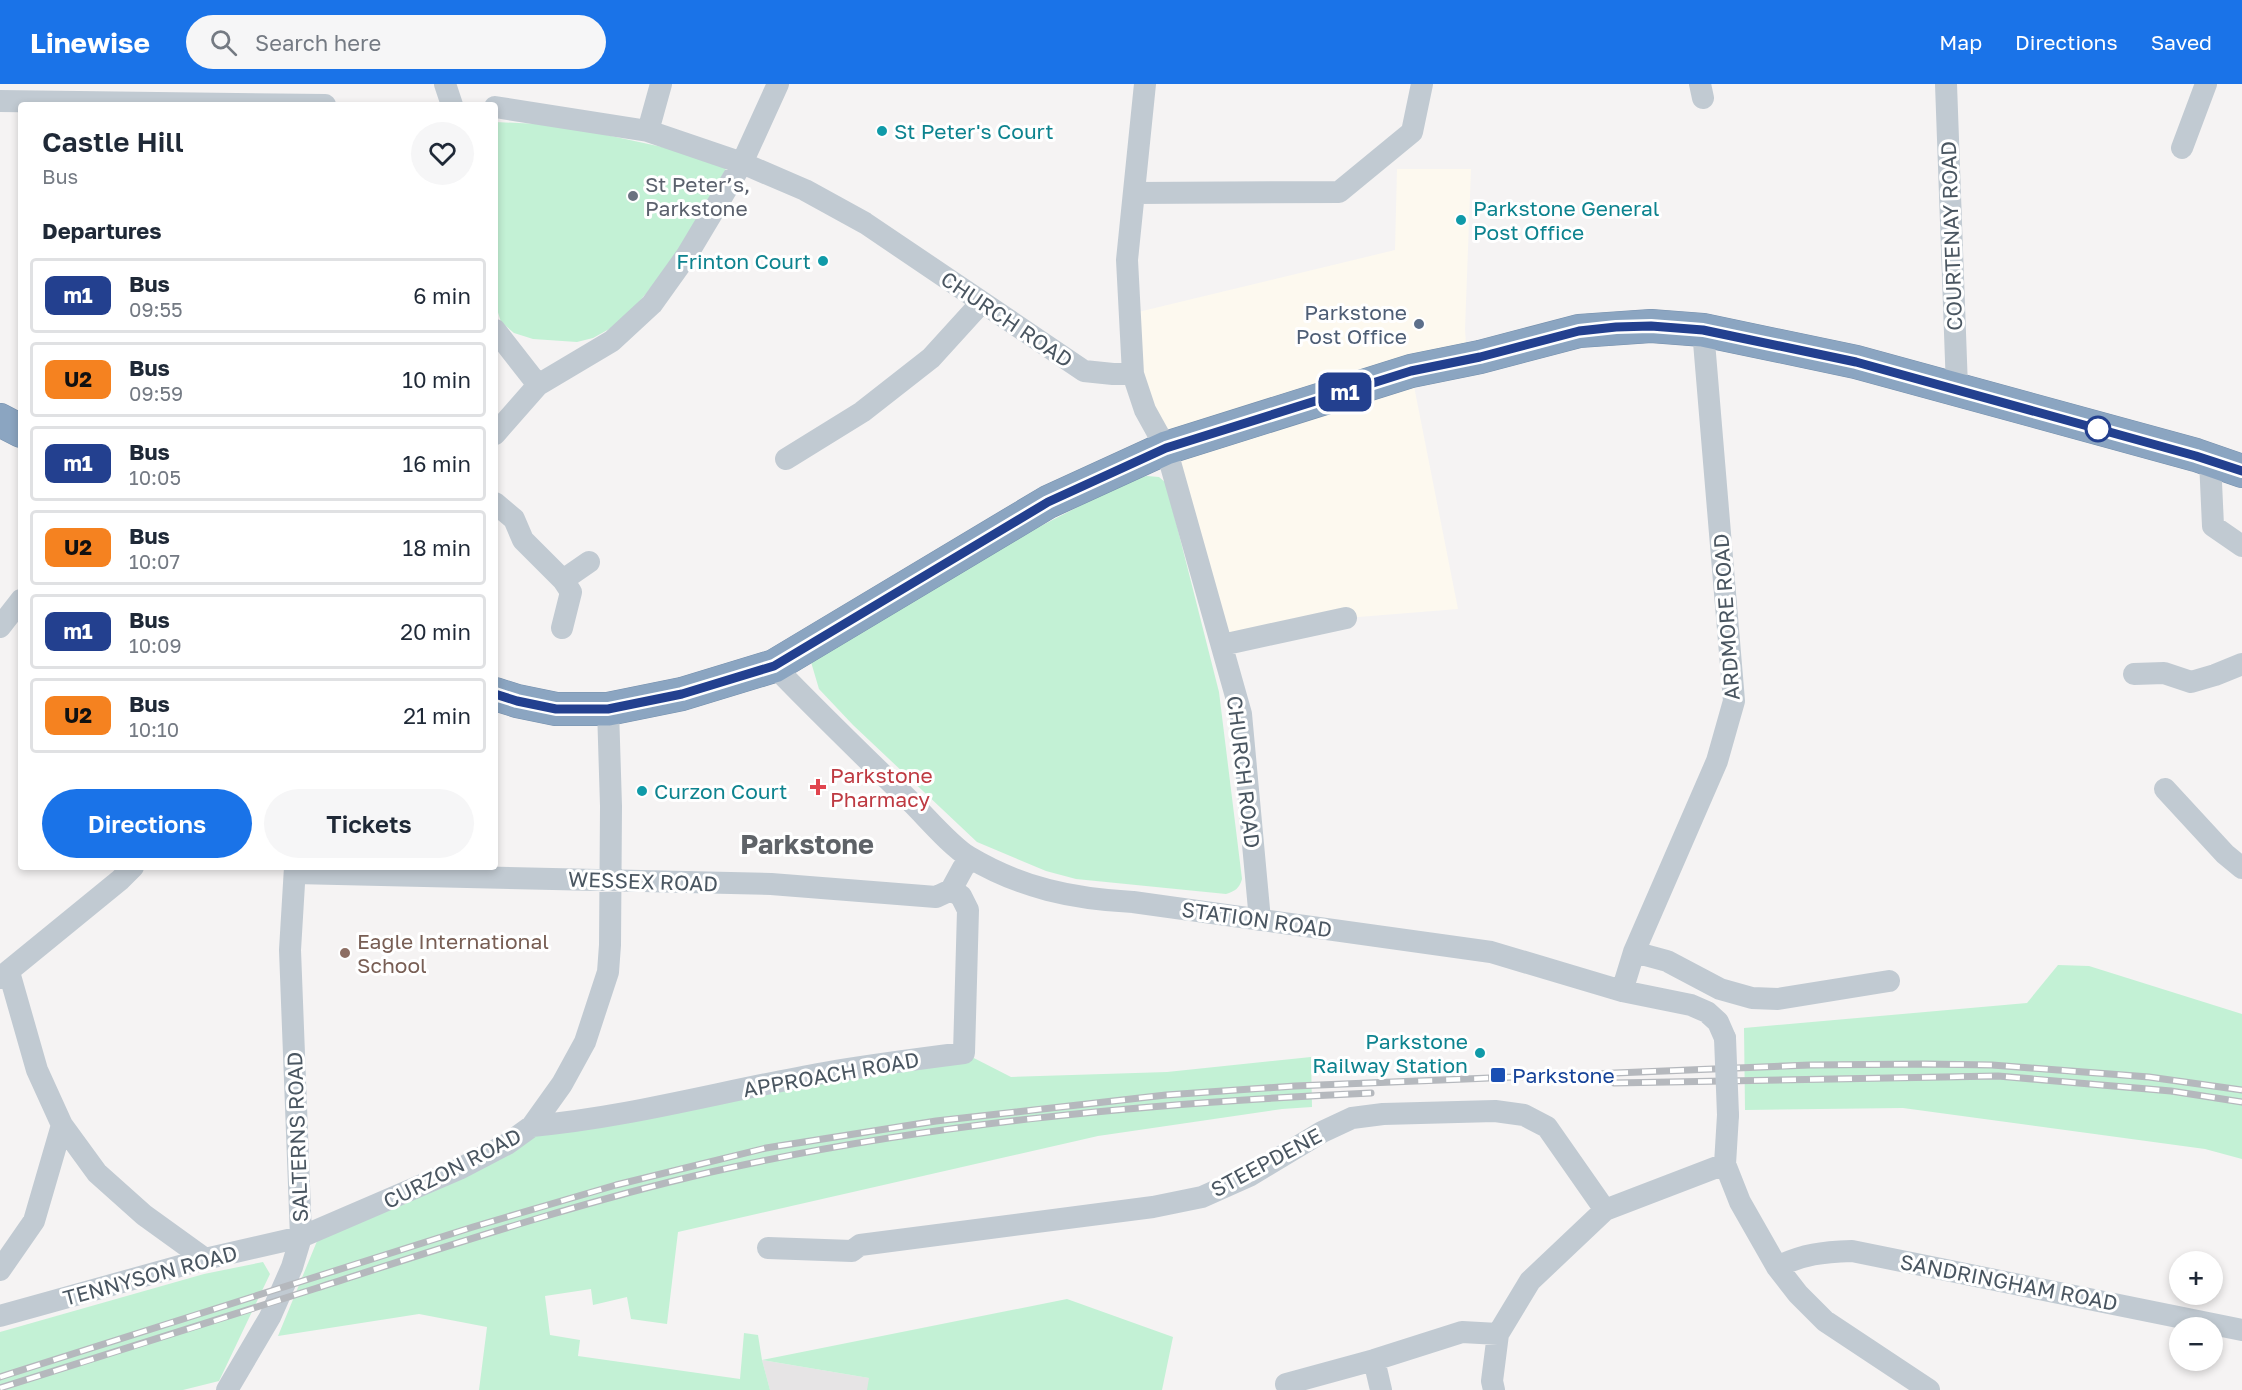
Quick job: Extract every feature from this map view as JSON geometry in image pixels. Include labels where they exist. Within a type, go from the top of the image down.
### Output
[{"type":"highway","points":[[498,695],[556,709],[608,709],[682,694],[774,666],[1048,502],[1166,448],[1411,371],[1480,357],[1579,331],[1651,326],[1703,330],[1856,362],[1957,388],[2242,471]]},
{"type":"highway","points":[[0,420],[18,429]]},
{"type":"street","points":[[445,84],[451,102]]},
{"type":"street","points":[[648,131],[661,84]]},
{"type":"street","points":[[498,431],[538,385],[612,340],[652,304],[687,255],[742,163],[778,84]]},
{"type":"street","points":[[1133,374],[1127,260],[1145,84]]},
{"type":"street","points":[[1134,193],[1339,192],[1412,132],[1422,84]]},
{"type":"street","name":"COURTENAY ROAD","points":[[1946,84],[1957,388]]},
{"type":"street","points":[[2182,148],[2206,84]]},
{"type":"street","points":[[0,101],[64,102]]},
{"type":"street","name":"CHURCH ROAD","points":[[498,108],[648,131],[742,163],[805,190],[865,224],[1084,371],[1133,374],[1145,411],[1166,448],[1241,714],[1260,920]]},
{"type":"street","points":[[786,459],[862,412],[931,357],[981,303]]},
{"type":"street","name":"ARDMORE ROAD","points":[[1622,991],[1634,951],[1717,761],[1734,701],[1703,330]]},
{"type":"street","points":[[498,334],[538,385]]},
{"type":"street","points":[[2210,460],[2213,526],[2242,546]]},
{"type":"street","points":[[498,506],[514,519],[523,540],[563,580],[571,592],[562,628]]},
{"type":"street","points":[[563,580],[589,562]]},
{"type":"street","points":[[0,627],[18,604]]},
{"type":"street","points":[[1222,645],[1346,618]]},
{"type":"street","points":[[2134,674],[2164,673],[2191,682],[2242,664]]},
{"type":"street","name":"STATION ROAD","points":[[774,666],[823,717],[971,858],[1023,883],[1058,894],[1133,902],[1491,952],[1622,991],[1691,1005],[1707,1012],[1718,1022],[1725,1038],[1728,1115],[1725,1164]]},
{"type":"street","name":"CURZON ROAD","points":[[301,1238],[459,1169],[507,1144],[532,1126],[562,1084],[585,1042],[608,972],[611,806],[608,709]]},
{"type":"street","points":[[2164,789],[2225,854],[2242,868]]},
{"type":"street","points":[[951,891],[971,858]]},
{"type":"street","points":[[130,870],[4,975],[37,1070],[62,1125],[97,1173],[144,1215],[205,1259]]},
{"type":"street","name":"WESSEX ROAD","points":[[295,870],[771,884],[936,897],[951,891]]},
{"type":"street","name":"SALTERNS ROAD","points":[[227,1390],[270,1317],[292,1267],[301,1238],[290,950],[295,870]]},
{"type":"street","name":"APPROACH ROAD","points":[[532,1126],[574,1123],[824,1073],[964,1053],[968,910],[961,896],[951,891]]},
{"type":"street","points":[[1634,951],[1667,961],[1720,989],[1752,998],[1778,999],[1889,981]]},
{"type":"street","name":"STEEPDENE","points":[[768,1248],[876,1250],[1153,1207],[1202,1197],[1249,1176],[1322,1132],[1352,1118],[1383,1114],[1495,1111],[1524,1115],[1547,1127],[1605,1210]]},
{"type":"street","points":[[0,1270],[34,1221],[62,1125]]},
{"type":"street","points":[[1494,1390],[1492,1381],[1498,1334],[1530,1281],[1605,1210],[1725,1164],[1740,1202],[1777,1267],[1798,1294],[1825,1322],[1929,1390]]},
{"type":"street","name":"TENNYSON ROAD","points":[[0,1316],[205,1259],[301,1238]]},
{"type":"street","name":"SANDRINGHAM ROAD","points":[[1777,1267],[1800,1256],[1852,1251],[2242,1330]]},
{"type":"street","points":[[1286,1384],[1374,1360],[1461,1332],[1498,1334]]},
{"type":"street","points":[[1374,1360],[1381,1390]]},
{"type":"shaded area","points":[[1397,169],[1471,169],[1465,329],[1467,360],[1411,371],[1458,609],[1346,618],[1222,645],[1145,410],[1130,314],[1395,250]]},
{"type":"shaded area","points":[[762,1360],[869,1378],[945,1390],[770,1390]]},
{"type":"green space","points":[[498,122],[560,125],[718,159],[727,167],[674,261],[632,310],[611,328],[593,338],[577,342],[533,339],[514,333],[501,322],[498,312]]},
{"type":"green space","points":[[1147,476],[1159,477],[1166,483],[1219,692],[1242,879],[1236,889],[1226,894],[1076,879],[1046,871],[977,842],[853,725],[819,689],[811,662],[1035,529],[1130,480]]},
{"type":"green space","points":[[2058,965],[2089,966],[2242,1014],[2242,1159],[2205,1149],[1903,1108],[1745,1110],[1744,1028],[2027,1003]]},
{"type":"green space","points":[[964,1053],[1011,1077],[1167,1072],[1311,1057],[1312,1107],[1282,1109],[1098,1136],[678,1232],[667,1324],[631,1319],[627,1297],[593,1305],[591,1289],[545,1296],[550,1335],[580,1340],[578,1356],[740,1379],[744,1333],[758,1335],[770,1390],[479,1390],[487,1327],[419,1314],[278,1336],[322,1229],[532,1126]]},
{"type":"green space","points":[[263,1262],[270,1274],[219,1381],[183,1390],[0,1390],[0,1332],[204,1274]]},
{"type":"green space","points":[[1067,1299],[1173,1337],[1162,1390],[867,1390],[869,1378],[762,1360]]},
{"type":"railway","points":[[0,1377],[473,1227],[616,1185],[766,1148],[936,1121],[1166,1095],[1295,1086],[1810,1065],[1992,1065],[2149,1077],[2242,1090]]},
{"type":"railway","points":[[1614,1083],[1998,1076],[2171,1091],[2242,1102]]},
{"type":"railway","points":[[0,1388],[513,1226],[611,1197],[711,1172],[874,1140],[1039,1118],[1122,1109],[1371,1093]]},
{"type":"bus line","name":"m1","points":[[498,695],[556,709],[608,709],[682,694],[774,666],[1048,502],[1166,448],[1411,371],[1480,357],[1579,331],[1651,326],[1703,330],[1856,362],[1957,388],[2242,471]]},
{"type":"place","name":"St Peter's Court","points":[[882,131]]},
{"type":"place","name":"St Peter’s, Parkstone","points":[[633,196]]},
{"type":"place","name":"Parkstone General Post Office","points":[[1461,220]]},
{"type":"place","name":"Frinton Court","points":[[823,261]]},
{"type":"place","name":"Parkstone Post Office","points":[[1419,324]]},
{"type":"place","name":"Parkstone Pharmacy","points":[[818,787]]},
{"type":"place","name":"Curzon Court","points":[[642,791]]},
{"type":"place","name":"Eagle International School","points":[[345,953]]},
{"type":"place","name":"Parkstone Railway Station","points":[[1480,1053]]},
{"type":"place","name":"Parkstone","points":[[1498,1075]]},
{"type":"district","name":"Parkstone","points":[[807,844]]}]
